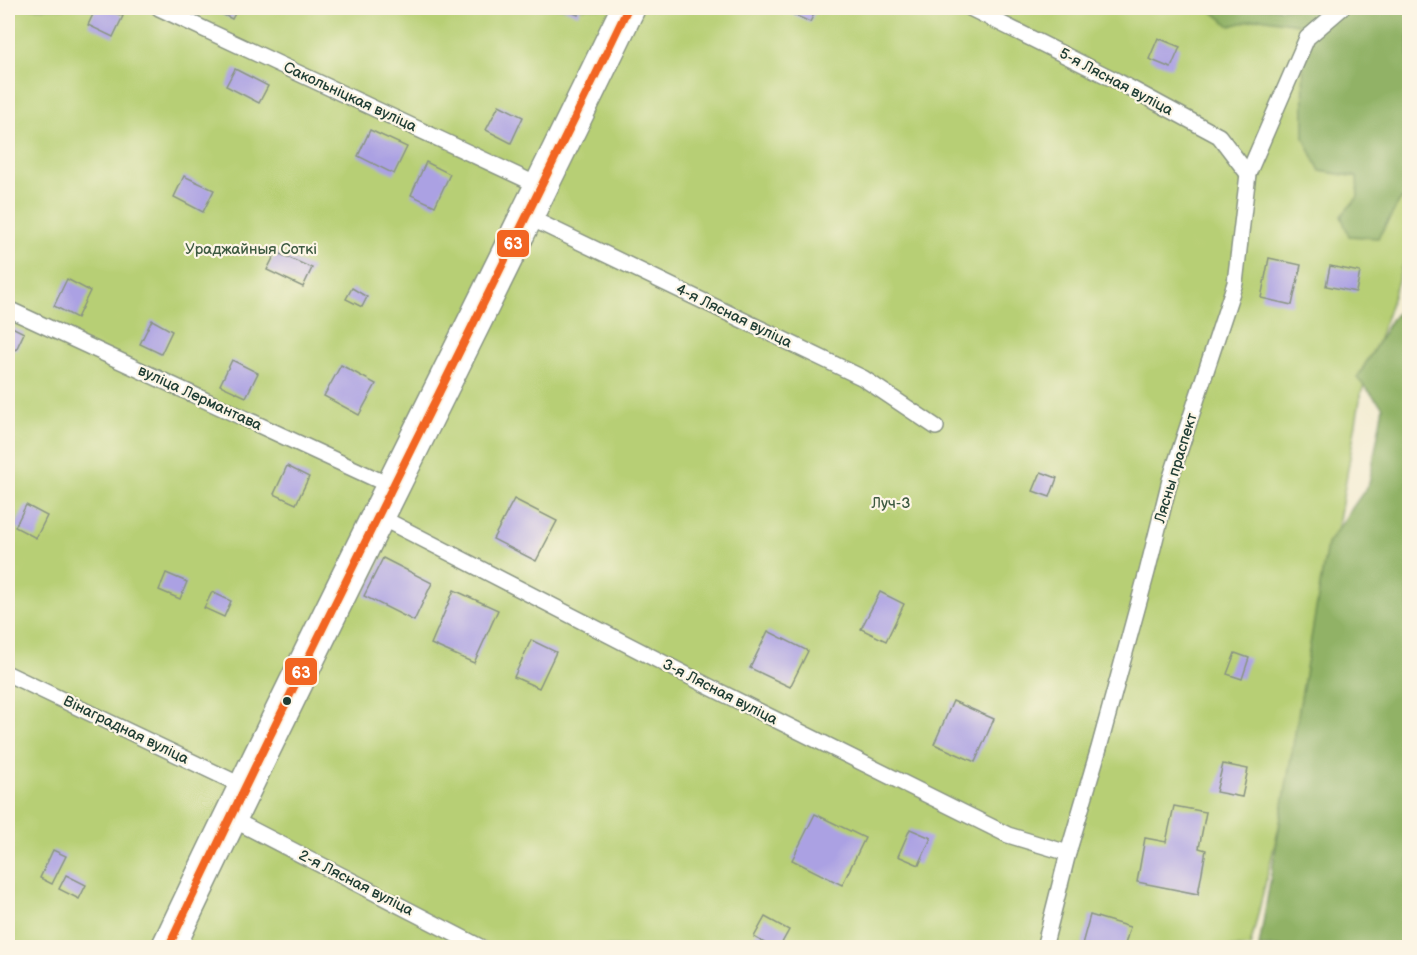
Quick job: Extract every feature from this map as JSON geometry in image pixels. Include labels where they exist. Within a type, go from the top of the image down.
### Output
[{"type":"street","points":[[168,948],[244,787],[542,187],[628,8]]},
{"type":"lane","name":"Сакольніцкая вуліца","points":[[159,8],[542,187]]},
{"type":"lane","name":"5-я Лясная вуліца","points":[[970,8],[1117,81],[1219,136],[1248,174]]},
{"type":"lane","name":"Лясны праспект","points":[[1044,948],[1170,480],[1235,283],[1248,174],[1308,38],[1342,8]]},
{"type":"lane","name":"4-я Лясная вуліца","points":[[526,216],[863,378],[936,427]]},
{"type":"lane","name":"вуліца Лермантава","points":[[8,309],[393,487]]},
{"type":"lane","name":"3-я Лясная вуліца","points":[[378,516],[712,688],[1008,835],[1068,853]]},
{"type":"lane","name":"Вінаградная вуліца","points":[[8,674],[244,787]]},
{"type":"lane","name":"2-я Лясная вуліца","points":[[230,818],[482,948]]},
{"type":"green space","name":"Луч-3","points":[[8,8],[1409,8],[1409,247],[1361,394],[1302,732],[1250,947],[8,947]]},
{"type":"green space","points":[[1208,8],[1409,8],[1409,201],[1401,199],[1378,238],[1349,236],[1341,216],[1358,197],[1357,177],[1320,171],[1304,138],[1303,25],[1260,18],[1230,26]]},
{"type":"green space","points":[[1409,299],[1409,947],[1259,947],[1327,544],[1369,484],[1383,407],[1357,378],[1391,320]]},
{"type":"building","points":[[96,8],[106,8],[123,16],[113,37],[88,25]]},
{"type":"building","points":[[209,8],[238,8],[232,19]]},
{"type":"building","points":[[562,8],[581,8],[578,15]]},
{"type":"building","points":[[779,8],[817,8],[810,22]]},
{"type":"building","points":[[1158,38],[1180,47],[1171,68],[1149,59]]},
{"type":"building","points":[[235,69],[268,86],[259,103],[226,86]]},
{"type":"building","points":[[499,105],[523,117],[511,143],[486,130]]},
{"type":"building","points":[[370,130],[407,147],[394,174],[358,156]]},
{"type":"building","points":[[426,162],[450,174],[435,206],[411,195]]},
{"type":"building","points":[[184,176],[214,190],[203,212],[174,197]]},
{"type":"building","points":[[276,252],[312,268],[303,287],[267,270]]},
{"type":"building","points":[[1269,258],[1301,265],[1292,305],[1261,298]]},
{"type":"building","points":[[1330,266],[1360,272],[1356,292],[1326,286]]},
{"type":"building","points":[[67,279],[90,291],[77,318],[54,306]]},
{"type":"building","points":[[352,288],[367,297],[362,307],[346,299]]},
{"type":"building","points":[[152,320],[172,331],[161,354],[140,344]]},
{"type":"building","points":[[8,325],[24,333],[16,350],[8,345]]},
{"type":"building","points":[[232,360],[258,373],[246,397],[220,385]]},
{"type":"building","points":[[341,365],[376,384],[359,415],[324,396]]},
{"type":"building","points":[[287,466],[309,477],[296,504],[274,494]]},
{"type":"building","points":[[1041,472],[1057,478],[1050,497],[1033,491]]},
{"type":"building","points":[[514,499],[557,521],[536,561],[493,539]]},
{"type":"building","points":[[26,505],[47,516],[36,538],[15,527]]},
{"type":"building","points":[[383,558],[432,583],[414,621],[364,596]]},
{"type":"building","points":[[166,573],[187,582],[180,599],[159,590]]},
{"type":"building","points":[[454,590],[498,610],[474,663],[431,644]]},
{"type":"building","points":[[212,592],[231,601],[224,617],[204,608]]},
{"type":"building","points":[[880,592],[904,604],[886,641],[861,629]]},
{"type":"building","points":[[768,631],[808,651],[790,687],[750,668]]},
{"type":"building","points":[[531,640],[556,652],[539,688],[514,677]]},
{"type":"building","points":[[1235,653],[1249,658],[1242,679],[1227,674]]},
{"type":"building","points":[[953,701],[994,719],[975,762],[934,744]]},
{"type":"building","points":[[1223,764],[1248,769],[1242,797],[1216,792]]},
{"type":"building","points":[[1174,806],[1206,812],[1199,848],[1206,850],[1198,894],[1137,882],[1145,838],[1166,842]]},
{"type":"building","points":[[815,814],[865,838],[842,885],[792,860]]},
{"type":"building","points":[[910,829],[931,838],[919,865],[898,856]]},
{"type":"building","points":[[53,850],[66,856],[52,884],[40,878]]},
{"type":"building","points":[[66,875],[86,885],[79,899],[59,889]]},
{"type":"building","points":[[1090,915],[1130,927],[1124,948],[1081,948]]},
{"type":"building","points":[[765,917],[789,930],[779,948],[773,948],[754,937]]},
{"type":"transit line","name":"63","points":[[168,948],[628,8]]},
{"type":"park label","name":"Ураджайныя Соткі","points":[[251,249]]}]
